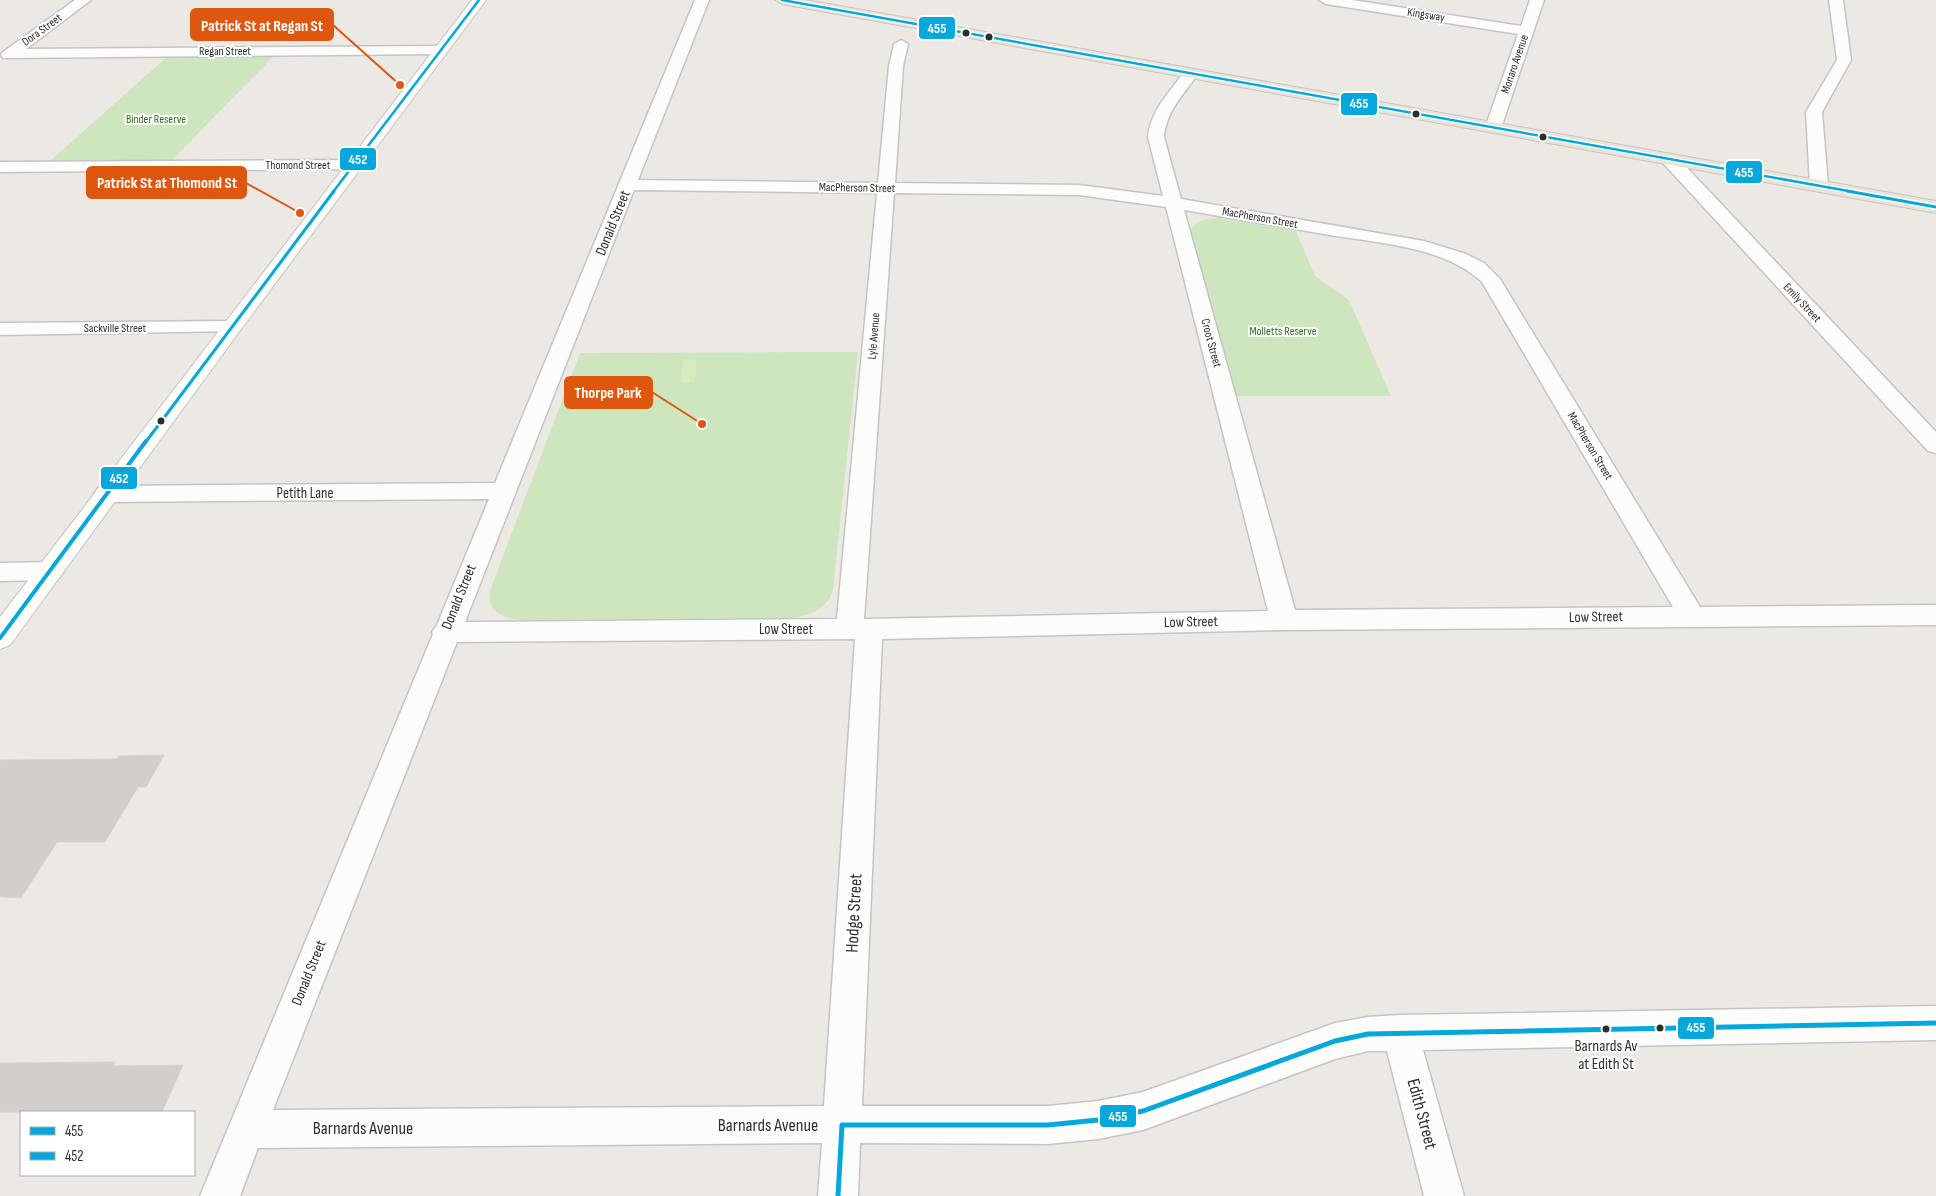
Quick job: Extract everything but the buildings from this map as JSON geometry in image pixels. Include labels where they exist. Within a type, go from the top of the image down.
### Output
[{"type":"main road","points":[[782,0],[1189,75],[1936,207]]},
{"type":"street","name":"Dora Street","points":[[6,57],[84,0]]},
{"type":"street","points":[[0,638],[231,327],[479,0]]},
{"type":"street","name":"Donald Street","points":[[220,1196],[445,632],[629,185],[702,0]]},
{"type":"street","name":"Kingsway","points":[[1326,0],[1526,31]]},
{"type":"street","name":"Monaro Avenue","points":[[1493,128],[1537,0]]},
{"type":"street","points":[[1819,186],[1814,112],[1844,60],[1836,0]]},
{"type":"street","name":"Lyle Avenue","points":[[860,629],[886,188],[896,66],[901,44]]},
{"type":"street","name":"Regan Street","points":[[6,57],[440,50]]},
{"type":"street","name":"Croot Street","points":[[1189,75],[1160,113],[1156,125],[1156,137],[1284,620]]},
{"type":"street","name":"Emily Street","points":[[1670,160],[1936,446]]},
{"type":"street","name":"Thomond Street","points":[[0,167],[355,165]]},
{"type":"street","name":"MacPherson Street","points":[[629,185],[1079,190],[1174,203],[1440,250],[1477,267],[1490,279],[1692,616]]},
{"type":"street","name":"Sackville Street","points":[[0,328],[231,327]]},
{"type":"street","name":"Petith Lane","points":[[106,494],[503,491]]},
{"type":"street","points":[[0,572],[50,571]]},
{"type":"street","name":"Low Street","points":[[445,632],[860,629],[1284,620],[1936,615]]},
{"type":"street","name":"Hodge Street","points":[[838,1196],[860,629]]},
{"type":"street","name":"Barnards Avenue","points":[[246,1129],[842,1124],[1048,1125],[1098,1120],[1143,1111],[1335,1041],[1368,1034],[1935,1024]]},
{"type":"street","name":"Edith Street","points":[[1400,1032],[1444,1196]]},
{"type":"green space","name":"Binder Reserve","points":[[275,55],[172,160],[50,161],[168,56]]},
{"type":"green space","name":"Molletts Reserve","points":[[1219,218],[1296,231],[1315,276],[1349,300],[1391,396],[1234,396],[1190,233],[1197,223]]},
{"type":"green space","points":[[858,352],[833,590],[822,607],[810,613],[791,618],[520,620],[496,612],[490,602],[491,588],[580,353]]},
{"type":"green space","points":[[698,359],[694,382],[680,382],[684,360]]},
{"type":"transit line","name":"452","points":[[0,638],[231,327],[479,0]]},
{"type":"transit line","name":"455","points":[[782,0],[1936,207]]},
{"type":"transit line","name":"455","points":[[842,1125],[1048,1125],[1098,1120],[1143,1111],[1335,1041],[1368,1034],[1936,1023]]},
{"type":"transit line","name":"455","points":[[838,1196],[842,1125]]},
{"type":"place","name":"Patrick St at Regan St","points":[[400,85]]},
{"type":"place","name":"Patrick St at Thomond St","points":[[300,213]]},
{"type":"place","name":"Thorpe Park","points":[[702,424]]},
{"type":"place","name":"Barnards Av at Edith St","points":[[1606,1029]]}]
